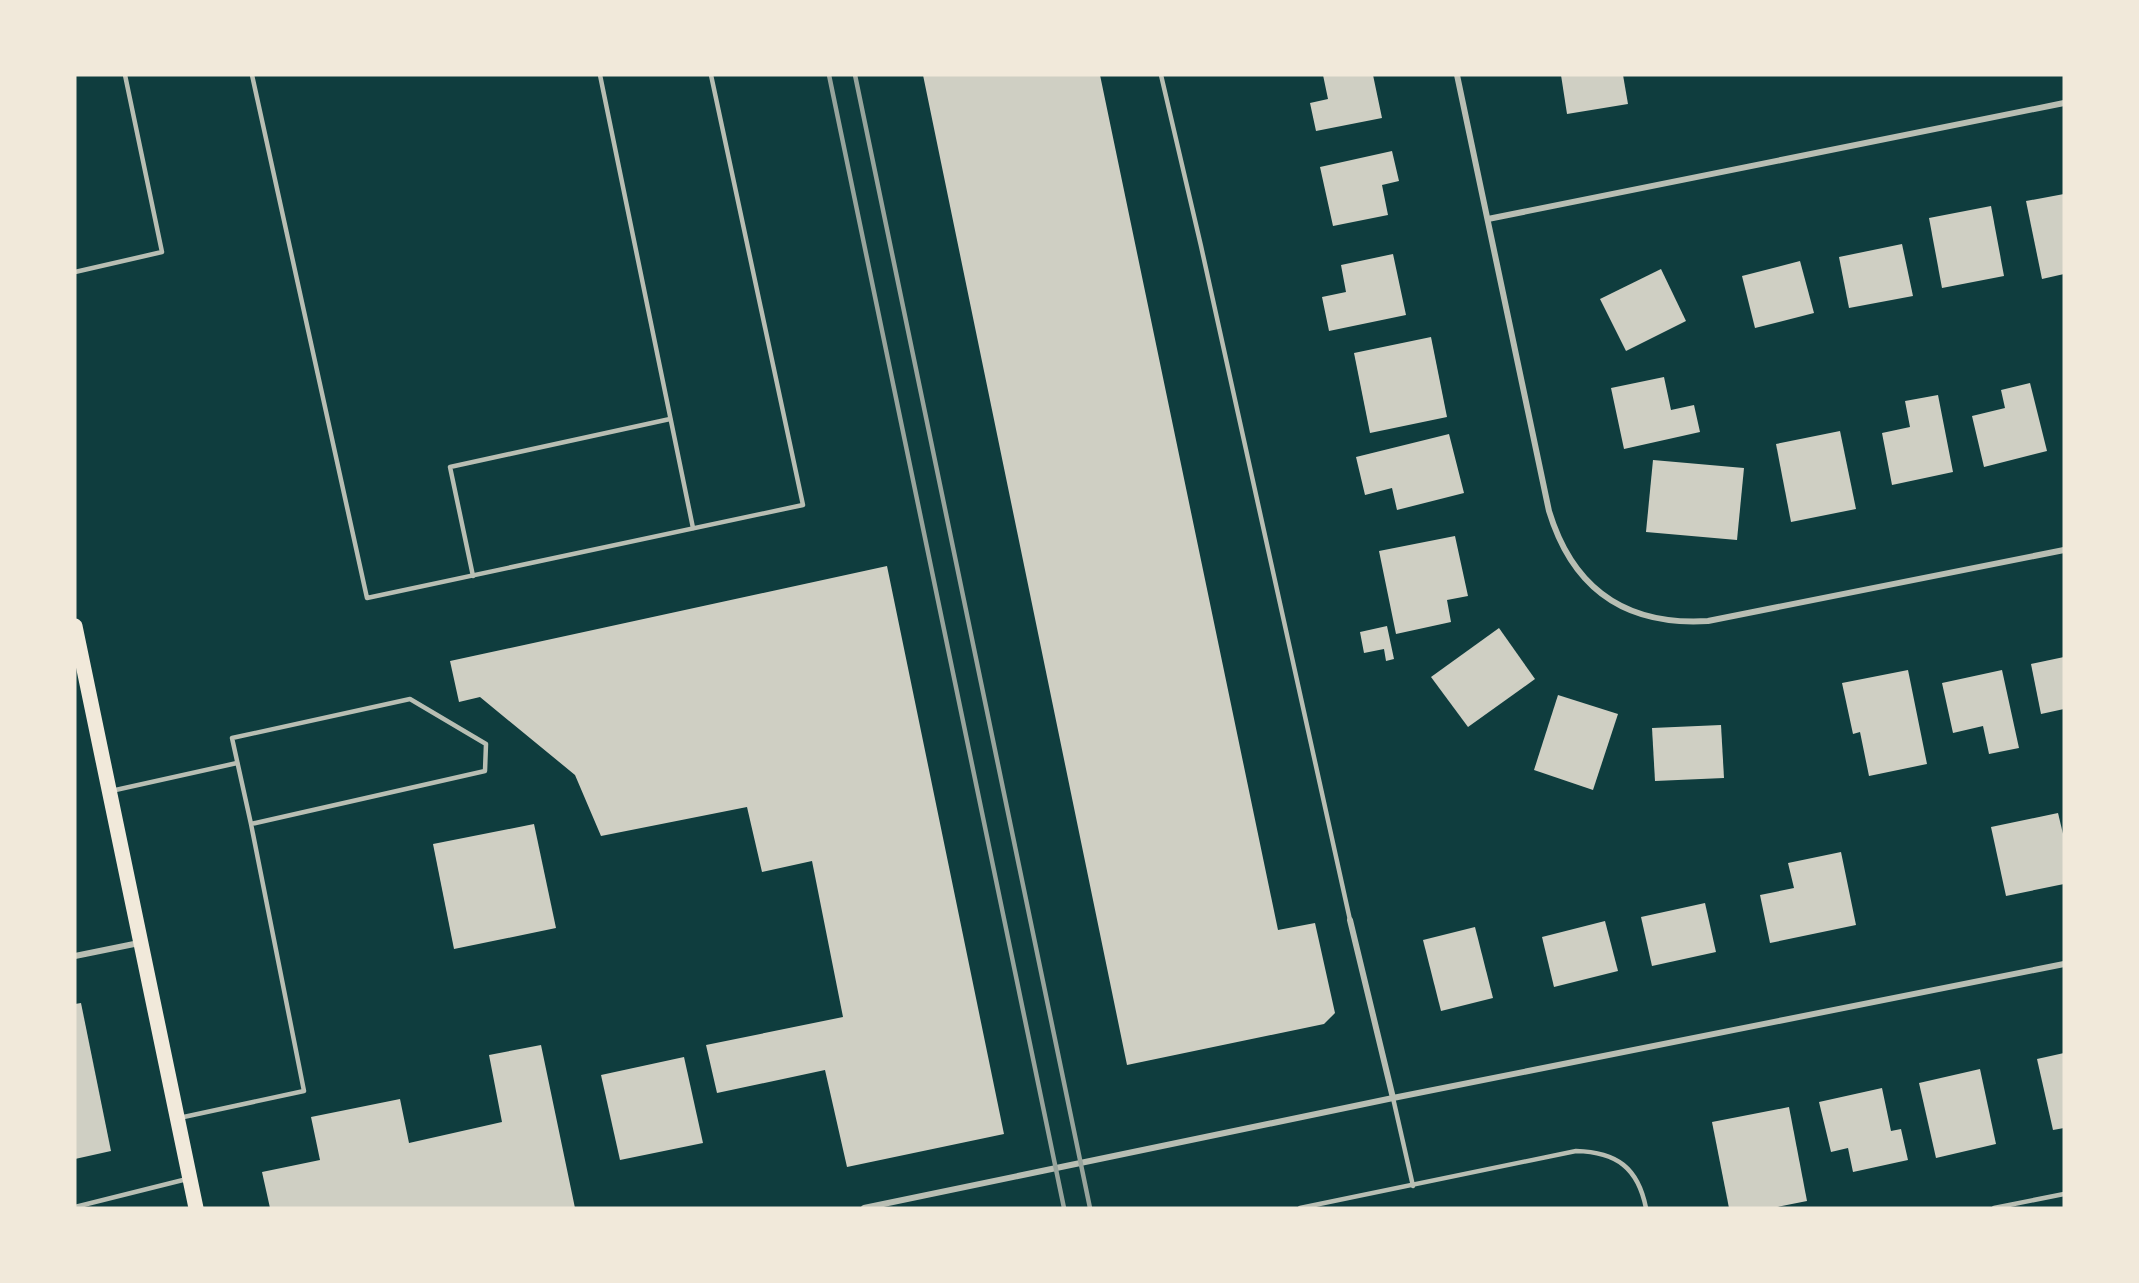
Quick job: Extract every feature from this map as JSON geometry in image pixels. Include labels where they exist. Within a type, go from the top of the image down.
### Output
[{"type":"main road","points":[[75,626],[196,1208]]},
{"type":"street","points":[[1457,75],[1557,536],[1570,560],[1581,574],[1607,597],[1630,610],[1655,619],[1682,622],[1708,621],[2064,550]]},
{"type":"street","points":[[1488,219],[2064,103]]},
{"type":"street","points":[[1350,920],[1393,1098]]},
{"type":"street","points":[[75,956],[141,942]]},
{"type":"street","points":[[864,1208],[1393,1098],[2064,964]]},
{"type":"lane","points":[[75,272],[162,252],[125,75]]},
{"type":"lane","points":[[252,75],[367,598],[803,505],[711,75]]},
{"type":"lane","points":[[600,75],[693,528]]},
{"type":"lane","points":[[1161,75],[1350,920]]},
{"type":"lane","points":[[473,576],[450,467],[670,419]]},
{"type":"lane","points":[[177,1118],[304,1091],[232,738],[410,699],[486,744],[485,771],[251,824]]},
{"type":"lane","points":[[110,792],[237,764]]},
{"type":"lane","points":[[1393,1098],[1413,1186]]},
{"type":"lane","points":[[1300,1208],[1576,1151],[1597,1152],[1616,1159],[1632,1172],[1643,1190],[1646,1208]]},
{"type":"lane","points":[[75,1207],[189,1178]]},
{"type":"lane","points":[[1994,1208],[2064,1194]]},
{"type":"building","points":[[923,75],[1100,75],[1278,930],[1315,923],[1335,1013],[1324,1024],[1127,1065]]},
{"type":"building","points":[[1323,75],[1373,75],[1382,118],[1316,131],[1310,103],[1328,99]]},
{"type":"building","points":[[1561,75],[1623,75],[1628,104],[1567,114]]},
{"type":"building","points":[[1392,151],[1399,181],[1382,185],[1388,215],[1333,226],[1320,167]]},
{"type":"building","points":[[2064,194],[2064,274],[2042,279],[2026,201]]},
{"type":"building","points":[[1991,206],[2004,276],[1942,288],[1929,218]]},
{"type":"building","points":[[1902,244],[1913,296],[1849,308],[1839,257]]},
{"type":"building","points":[[1393,254],[1406,315],[1329,331],[1322,297],[1346,292],[1341,265]]},
{"type":"building","points":[[1800,261],[1814,313],[1755,328],[1742,276]]},
{"type":"building","points":[[1661,269],[1686,321],[1626,351],[1600,299]]},
{"type":"building","points":[[1431,337],[1447,417],[1370,433],[1354,353]]},
{"type":"building","points":[[1664,377],[1671,410],[1694,405],[1700,432],[1624,449],[1611,388]]},
{"type":"building","points":[[2030,383],[2047,451],[1984,467],[1972,416],[2005,408],[2001,390]]},
{"type":"building","points":[[1938,395],[1953,472],[1892,485],[1882,433],[1910,427],[1905,401]]},
{"type":"building","points":[[1840,431],[1856,509],[1791,522],[1776,444]]},
{"type":"building","points":[[1449,434],[1464,493],[1397,510],[1392,488],[1365,495],[1356,457]]},
{"type":"building","points":[[1653,460],[1744,468],[1737,540],[1646,532]]},
{"type":"building","points":[[1455,536],[1468,596],[1447,600],[1451,622],[1396,634],[1379,551]]},
{"type":"building","points":[[887,566],[1004,1134],[847,1167],[825,1070],[717,1093],[706,1045],[843,1017],[812,861],[762,872],[747,807],[601,836],[575,775],[480,697],[459,702],[450,661]]},
{"type":"building","points":[[1387,626],[1394,659],[1386,661],[1384,649],[1364,653],[1360,632]]},
{"type":"building","points":[[1499,628],[1535,679],[1468,727],[1431,677]]},
{"type":"building","points":[[2064,657],[2064,709],[2041,714],[2031,664]]},
{"type":"building","points":[[1908,670],[1927,764],[1869,776],[1860,732],[1853,734],[1842,683]]},
{"type":"building","points":[[2002,670],[2019,748],[1989,754],[1983,726],[1953,733],[1942,683]]},
{"type":"building","points":[[1558,695],[1618,714],[1593,790],[1534,770]]},
{"type":"building","points":[[1721,725],[1724,778],[1655,781],[1652,728]]},
{"type":"building","points":[[2058,813],[2064,838],[2064,884],[2006,896],[1991,827]]},
{"type":"building","points":[[534,824],[556,928],[454,949],[433,844]]},
{"type":"building","points":[[1841,852],[1856,925],[1770,943],[1760,895],[1794,888],[1788,863]]},
{"type":"building","points":[[1705,903],[1716,952],[1652,966],[1641,917]]},
{"type":"building","points":[[1605,921],[1618,971],[1554,987],[1542,937]]},
{"type":"building","points":[[1475,927],[1493,998],[1441,1011],[1423,940]]},
{"type":"building","points":[[81,1003],[111,1151],[75,1159],[75,1004]]},
{"type":"building","points":[[541,1045],[575,1208],[270,1208],[262,1172],[320,1160],[311,1117],[400,1099],[409,1143],[502,1122],[489,1055]]},
{"type":"building","points":[[2064,1053],[2064,1128],[2053,1130],[2037,1059]]},
{"type":"building","points":[[684,1057],[703,1143],[620,1160],[601,1075]]},
{"type":"building","points":[[1980,1069],[1996,1144],[1936,1158],[1919,1083]]},
{"type":"building","points":[[1882,1088],[1891,1131],[1901,1129],[1908,1160],[1853,1172],[1848,1148],[1831,1152],[1819,1102]]},
{"type":"building","points":[[1789,1107],[1807,1201],[1772,1208],[1729,1208],[1712,1122]]},
{"type":"railway","points":[[829,75],[1064,1208]]},
{"type":"railway","points":[[855,75],[1090,1208]]}]
